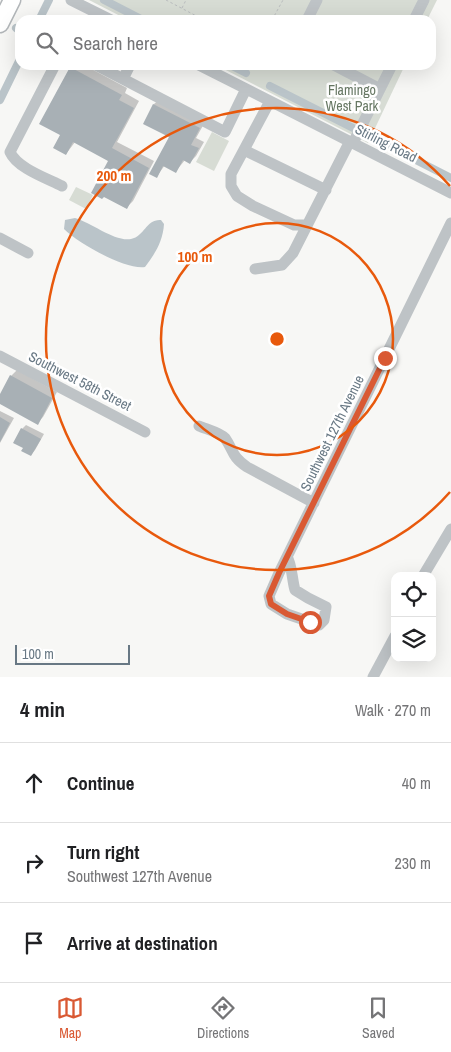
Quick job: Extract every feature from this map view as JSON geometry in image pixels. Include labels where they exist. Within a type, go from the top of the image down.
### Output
[{"type":"highway","points":[[0,24],[12,0]]},
{"type":"street","points":[[310,15],[317,0]]},
{"type":"street","points":[[416,15],[424,0]]},
{"type":"street","points":[[75,1],[102,15]]},
{"type":"street","points":[[52,70],[10,152],[19,164],[62,186]]},
{"type":"street","points":[[106,70],[225,132],[246,89]]},
{"type":"street","points":[[123,79],[128,70]]},
{"type":"street","name":"Stirling Road","points":[[209,70],[451,193]]},
{"type":"street","points":[[344,70],[380,89]]},
{"type":"street","points":[[255,269],[282,265],[293,252],[390,70]]},
{"type":"street","points":[[270,101],[231,174],[231,186],[237,196],[253,206],[294,224],[307,225]]},
{"type":"street","points":[[244,150],[326,190]]},
{"type":"street","name":"Southwest 127th Avenue","points":[[287,557],[291,563],[290,572],[295,590],[326,606],[324,620],[319,625],[287,614],[271,604],[269,596],[279,573],[451,224]]},
{"type":"street","points":[[0,238],[28,253]]},
{"type":"street","name":"Southwest 58th Street","points":[[0,356],[145,432]]},
{"type":"street","points":[[199,426],[220,434],[225,438],[237,460],[247,467],[314,503]]},
{"type":"street","points":[[425,572],[451,529]]},
{"type":"street","points":[[373,677],[391,643]]},
{"type":"path","points":[[166,0],[195,15]]},
{"type":"path","points":[[182,8],[186,0]]},
{"type":"path","points":[[275,15],[283,0]]},
{"type":"green space","points":[[89,0],[437,0],[430,15],[118,15]]},
{"type":"green space","name":"Flamingo West Park","points":[[226,70],[403,70],[368,143]]},
{"type":"green space","points":[[212,132],[229,141],[214,171],[196,162]]},
{"type":"green space","points":[[76,187],[93,195],[86,209],[69,200]]},
{"type":"shaded area","points":[[75,218],[118,238],[125,239],[136,237],[156,220],[161,220],[164,224],[160,242],[152,257],[145,267],[136,267],[114,260],[71,235],[64,229],[65,220]]},
{"type":"building","points":[[68,70],[76,70],[122,95],[119,100],[134,108],[112,148],[149,168],[127,209],[104,197],[102,199],[91,193],[108,161],[73,142],[66,155],[53,148],[60,135],[39,124]]},
{"type":"building","points":[[153,104],[200,128],[191,145],[199,148],[190,164],[183,160],[176,173],[163,166],[157,178],[149,174],[169,137],[143,124]]},
{"type":"building","points":[[10,375],[52,398],[38,425],[0,404],[0,394]]},
{"type":"building","points":[[0,417],[10,423],[0,442]]},
{"type":"building","points":[[21,428],[41,439],[31,456],[21,451],[23,448],[13,443]]},
{"type":"waterway","points":[[42,15],[49,0]]},
{"type":"waterway","points":[[104,0],[133,15]]},
{"type":"waterway","points":[[0,100],[15,69]]},
{"type":"waterway","points":[[240,70],[246,73]]},
{"type":"waterway","points":[[270,86],[353,128]]},
{"type":"waterway","points":[[365,134],[451,178]]},
{"type":"route","points":[[310,622],[287,614],[271,604],[269,596],[385,358]]}]
